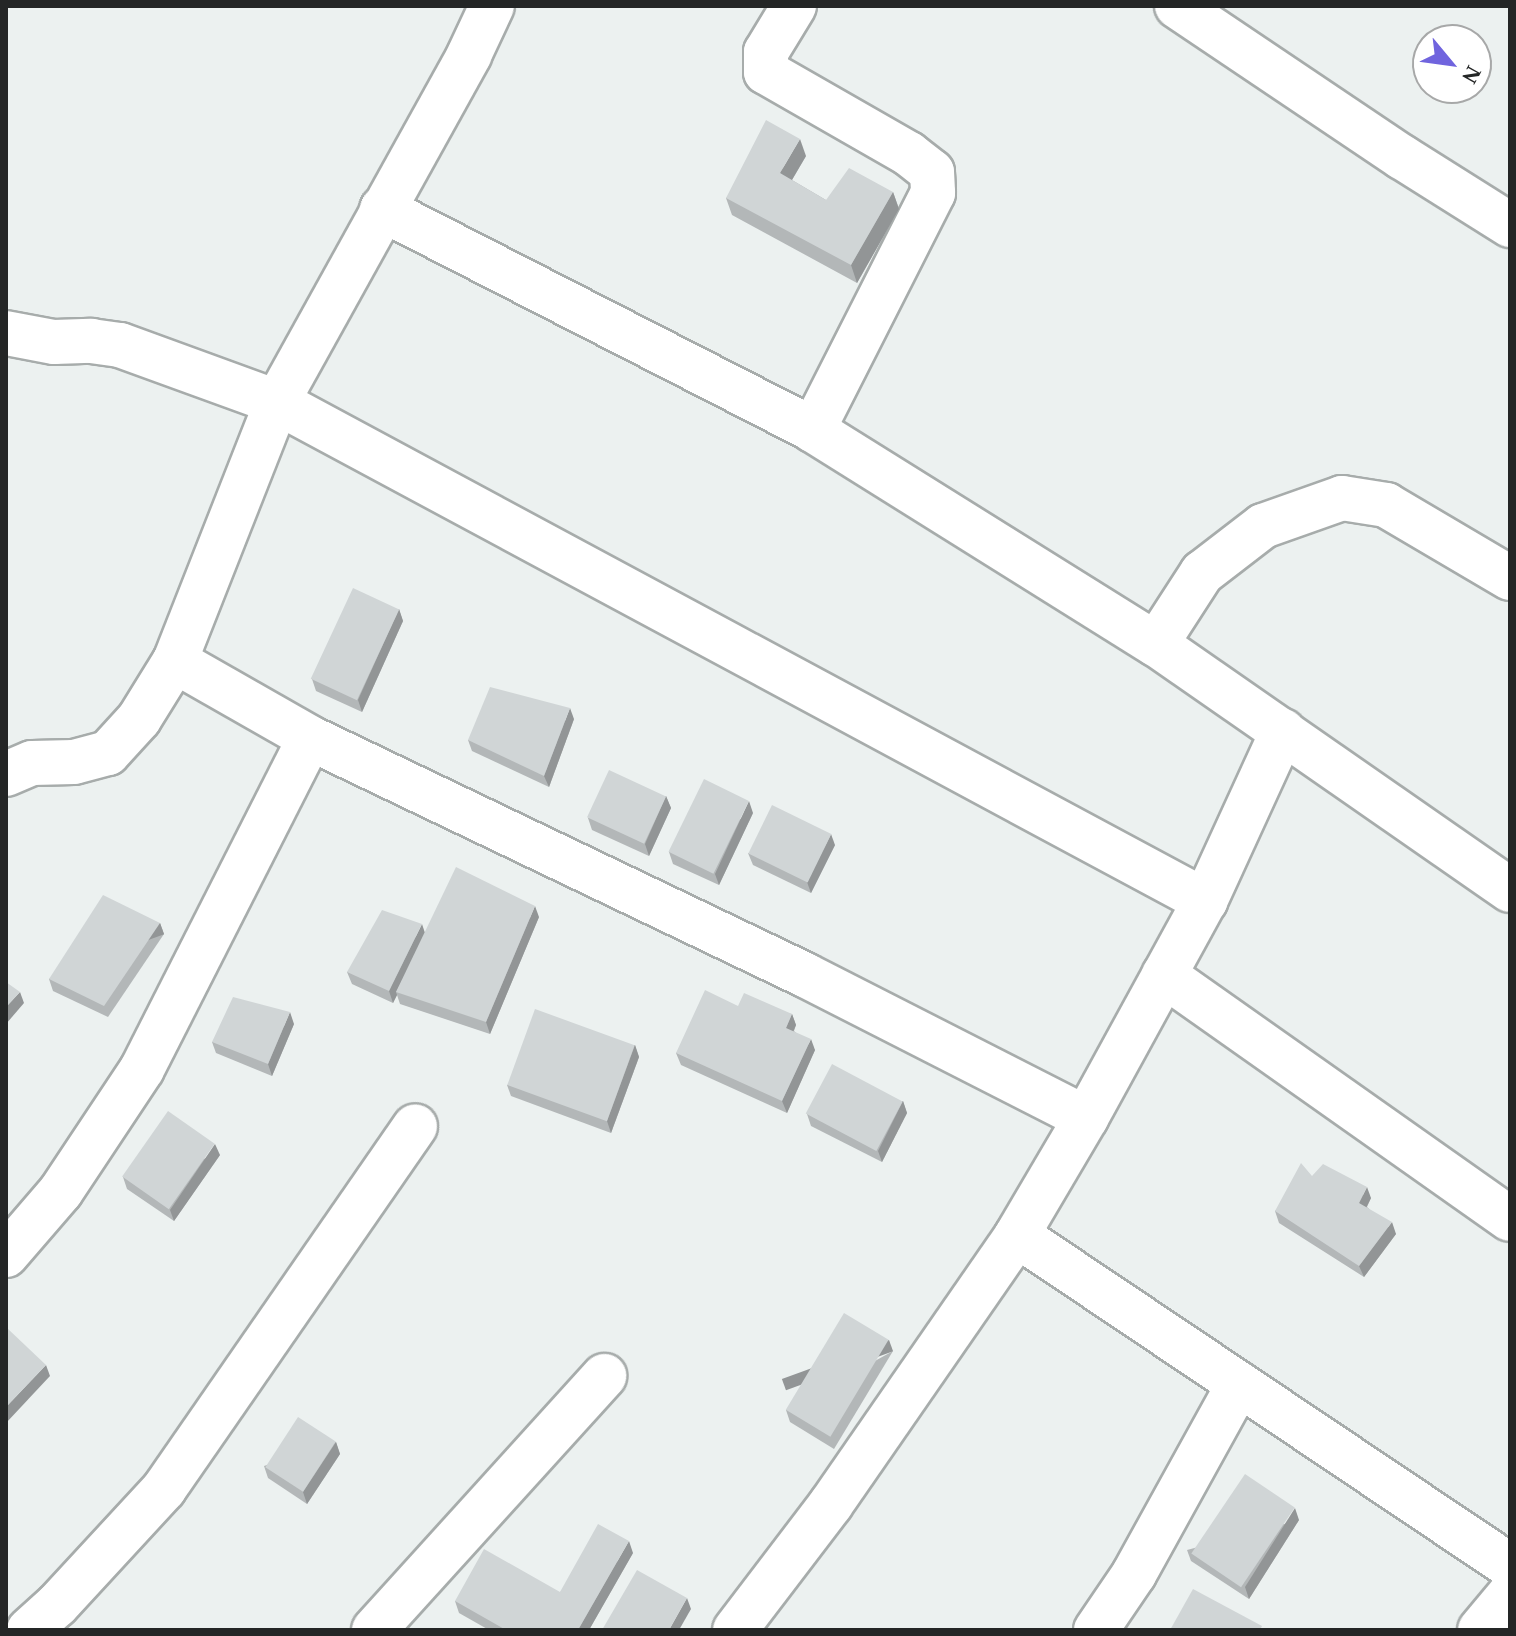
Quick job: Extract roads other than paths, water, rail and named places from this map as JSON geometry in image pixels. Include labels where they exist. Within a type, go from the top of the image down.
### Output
[{"type":"street","points":[[6,774],[32,763],[74,762],[108,753],[139,719],[175,661],[277,402],[469,55],[492,6]]},
{"type":"street","points":[[794,6],[766,52],[766,72],[909,154],[932,172],[933,183],[933,193],[813,430]]},
{"type":"street","points":[[1177,6],[1402,157],[1510,225]]},
{"type":"street","points":[[382,209],[813,430],[1156,644],[1510,890]]},
{"type":"street","points":[[6,333],[54,342],[91,341],[120,345],[277,402],[1205,901]]},
{"type":"street","points":[[1156,644],[1202,573],[1263,526],[1342,498],[1386,505],[1510,578]]},
{"type":"street","points":[[175,661],[310,738],[805,975],[1086,1118]]},
{"type":"street","points":[[735,1630],[831,1504],[1017,1235],[1086,1118],[1205,901],[1283,731]]},
{"type":"street","points":[[6,1255],[61,1191],[142,1069],[310,738]]},
{"type":"street","points":[[1164,975],[1510,1219]]},
{"type":"street","points":[[29,1630],[57,1605],[164,1489],[415,1127]]},
{"type":"street","points":[[1017,1235],[1510,1566]]},
{"type":"street","points":[[374,1630],[604,1376]]},
{"type":"street","points":[[1096,1630],[1134,1574],[1239,1384]]},
{"type":"street","points":[[1480,1630],[1510,1594]]}]
